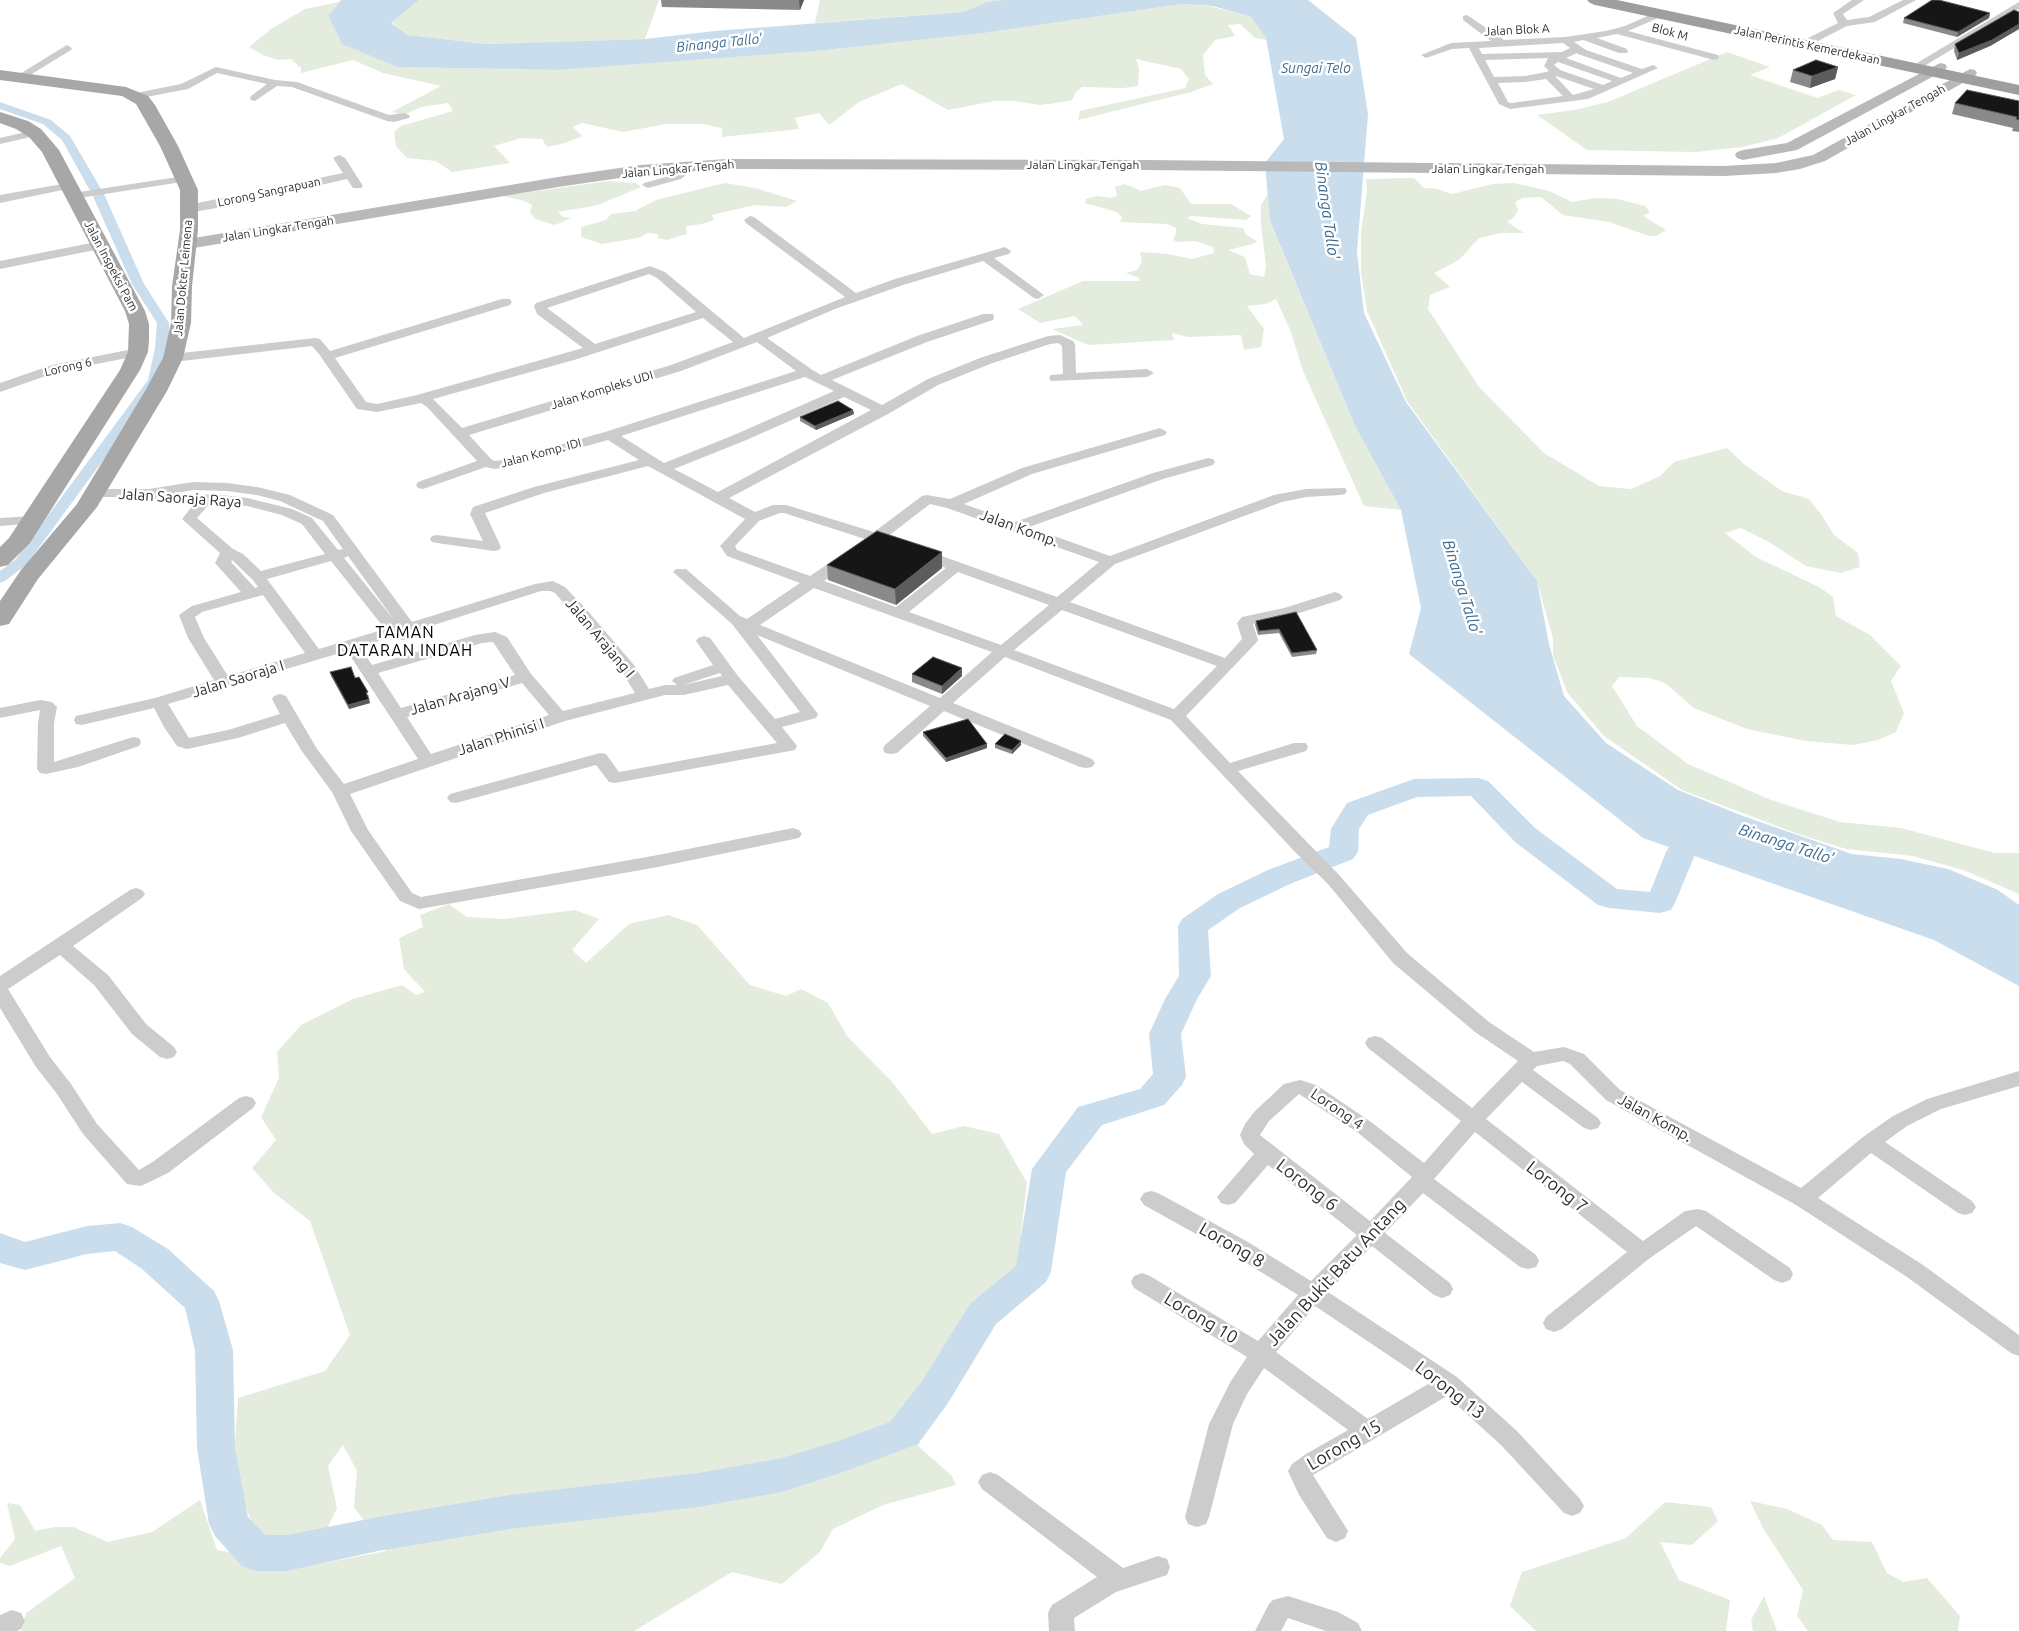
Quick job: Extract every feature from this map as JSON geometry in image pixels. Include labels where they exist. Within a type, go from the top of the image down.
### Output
[{"type":"highway","name":"Jalan Perintis Kemerdekaan","points":[[1595,0],[1931,67]]},
{"type":"highway","name":"Jalan Perintis Kemerdekaan","points":[[1626,0],[1931,67],[2019,90]]},
{"type":"highway","name":"Jalan Perintis Kemerdekaan","points":[[1966,76],[2019,84]]},
{"type":"main road","name":"Jalan Lingkar Tengah","points":[[830,148],[1234,159],[1417,161],[1731,157],[1772,152],[1791,147],[1931,67]]},
{"type":"main road","points":[[9,76],[126,92],[136,96]]},
{"type":"main road","name":"Jalan Lingkar Tengah","points":[[1417,161],[1724,171],[1776,168],[1800,164],[1819,158],[1966,76]]},
{"type":"main road","name":"Jalan Dokter Leimena","points":[[0,619],[30,575],[86,507],[156,391],[173,358],[180,323],[188,237],[189,190],[147,105],[136,96]]},
{"type":"main road","name":"Jalan Inspeksi Pam","points":[[0,117],[22,125],[35,133],[50,150],[135,310],[139,324],[138,352],[130,370],[18,543],[0,560]]},
{"type":"main road","name":"Jalan Lingkar Tengah","points":[[188,237],[629,158],[716,150],[764,148]]},
{"type":"main road","name":"Jalan Lingkar Tengah","points":[[188,237],[640,170],[686,166],[778,163],[1234,159]]},
{"type":"main road","points":[[33,520],[75,522]]},
{"type":"street","points":[[1844,23],[1840,20],[1838,13],[1859,0]]},
{"type":"street","points":[[1812,40],[1844,23],[1871,20],[1910,0]]},
{"type":"street","points":[[1931,67],[2019,5]]},
{"type":"street","points":[[1619,32],[1661,13]]},
{"type":"street","points":[[1467,18],[1501,43]]},
{"type":"street","name":"Jalan Blok A","points":[[1426,55],[1447,47],[1564,40],[1619,32]]},
{"type":"street","name":"Blok M","points":[[1619,32],[1714,57]]},
{"type":"street","points":[[1585,37],[1623,51]]},
{"type":"street","points":[[1564,40],[1577,49],[1641,72]]},
{"type":"street","points":[[1472,45],[1478,57],[1489,69],[1490,80],[1505,105],[1514,106],[1551,71]]},
{"type":"street","points":[[9,76],[67,48]]},
{"type":"street","points":[[1571,99],[1558,85],[1551,71],[1551,61],[1577,49]]},
{"type":"street","points":[[1478,57],[1559,56],[1621,80]]},
{"type":"street","points":[[1530,67],[1551,71],[1604,89]]},
{"type":"street","points":[[1490,80],[1571,99],[1604,89],[1621,80],[1653,68]]},
{"type":"street","points":[[136,96],[184,87],[216,70],[263,79],[273,83],[293,84],[387,118],[394,119],[405,116]]},
{"type":"street","points":[[1558,85],[1573,78]]},
{"type":"street","points":[[255,98],[273,85],[273,83]]},
{"type":"street","points":[[0,141],[35,133]]},
{"type":"street","points":[[339,158],[357,186]]},
{"type":"street","points":[[648,185],[682,174],[686,166]]},
{"type":"street","name":"Lorong Sangrapuan","points":[[188,209],[349,175]]},
{"type":"street","points":[[0,199],[184,179]]},
{"type":"street","points":[[750,220],[855,298]]},
{"type":"street","points":[[0,265],[101,245]]},
{"type":"street","name":"Jalan Kompleks UDI","points":[[461,433],[676,368],[899,282],[1005,252]]},
{"type":"street","points":[[985,257],[1038,296]]},
{"type":"street","points":[[593,350],[542,311],[540,306],[650,270],[661,275],[705,314],[742,343]]},
{"type":"street","points":[[327,356],[506,302]]},
{"type":"street","points":[[173,358],[310,341],[319,344],[362,406],[377,408],[419,399],[593,350],[705,314]]},
{"type":"street","points":[[822,380],[905,346],[988,317]]},
{"type":"street","points":[[758,337],[806,372],[843,392],[883,410]]},
{"type":"street","points":[[718,498],[952,374],[1048,340],[1060,339],[1068,344],[1070,376]]},
{"type":"street","name":"Lorong 6","points":[[0,388],[57,368],[138,352]]},
{"type":"street","name":"Jalan Komp. IDI","points":[[419,399],[432,404],[486,462],[494,465],[510,463],[610,435],[806,372]]},
{"type":"street","points":[[1056,378],[1147,373]]},
{"type":"street","points":[[437,539],[493,547],[495,545],[477,514],[478,510],[540,490],[656,464],[739,438],[843,392]]},
{"type":"street","points":[[951,504],[1027,471],[1160,432]]},
{"type":"street","points":[[610,435],[656,464],[754,518]]},
{"type":"street","points":[[423,485],[486,462]]},
{"type":"street","points":[[1015,527],[1158,476],[1208,462]]},
{"type":"street","name":"Jalan Saoraja Raya","points":[[93,493],[149,493],[193,486],[256,491],[293,501],[324,516],[352,550],[400,628]]},
{"type":"street","points":[[891,749],[1110,561],[1279,498],[1306,493],[1340,491]]},
{"type":"street","name":"Jalan Saoraja Raya","points":[[149,493],[162,496],[247,502],[287,512],[307,521],[334,555],[400,628]]},
{"type":"street","points":[[206,498],[189,519],[228,552],[238,557],[258,576],[316,655]]},
{"type":"street","name":"Jalan Komp.","points":[[743,624],[813,583],[925,500],[931,498],[1110,561]]},
{"type":"street","points":[[1228,664],[957,566],[786,509],[776,509],[754,518],[728,543],[729,552],[1177,716],[1363,912],[1388,945],[1418,974],[1591,1122]]},
{"type":"street","points":[[307,521],[324,516]]},
{"type":"street","points":[[0,522],[33,520]]},
{"type":"street","points":[[258,576],[352,550]]},
{"type":"street","points":[[228,552],[223,562],[252,594]]},
{"type":"street","points":[[898,613],[957,566]]},
{"type":"street","points":[[456,798],[600,758],[615,778],[789,746],[772,725],[810,714],[743,624],[681,572]]},
{"type":"street","name":"Jalan Saoraja I","points":[[82,720],[159,702],[351,645],[400,628],[540,587],[550,586]]},
{"type":"street","name":"Jalan Arajang I","points":[[550,586],[560,590],[580,612],[628,668],[645,695]]},
{"type":"street","points":[[224,683],[196,638],[187,615],[197,609],[268,589]]},
{"type":"street","points":[[1177,716],[1250,640],[1245,623],[1248,620],[1287,612],[1335,597]]},
{"type":"street","points":[[743,624],[1086,763]]},
{"type":"street","points":[[369,671],[462,643],[491,637],[501,640],[524,677],[559,718]]},
{"type":"street","points":[[704,641],[768,721]]},
{"type":"street","points":[[351,645],[428,762]]},
{"type":"street","name":"Jalan Phinisi I","points":[[340,791],[559,718],[665,690],[684,690],[728,673]]},
{"type":"street","name":"Jalan Arajang V","points":[[396,715],[524,677]]},
{"type":"street","points":[[280,699],[309,750],[340,791],[360,831],[406,897],[418,903],[658,861],[793,834]]},
{"type":"street","points":[[159,702],[172,727],[183,742],[187,744],[232,734],[290,716]]},
{"type":"street","points":[[0,712],[40,705],[49,707],[46,724],[46,769],[72,763],[132,742]]},
{"type":"street","points":[[1227,769],[1300,747]]},
{"type":"street","points":[[0,985],[61,946],[136,894]]},
{"type":"street","points":[[61,946],[101,980],[139,1029],[167,1052]]},
{"type":"street","points":[[0,992],[43,1062],[90,1129],[117,1162],[134,1178],[141,1178],[162,1167],[246,1103]]},
{"type":"street","name":"Lorong 7","points":[[1374,1044],[1642,1252]]},
{"type":"street","name":"Jalan Komp.","points":[[1526,1065],[1556,1054],[1571,1056],[1577,1059],[1622,1100],[1802,1199],[1915,1270],[2019,1347]]},
{"type":"street","name":"Jalan Bukit Batu Antang","points":[[1197,1517],[1221,1424],[1239,1388],[1261,1354],[1313,1293],[1423,1178],[1473,1120],[1526,1065]]},
{"type":"street","points":[[1802,1199],[1870,1142],[1900,1121],[1927,1107],[2019,1078]]},
{"type":"street","name":"Lorong 4","points":[[1267,1153],[1251,1139],[1252,1129],[1262,1116],[1291,1089],[1300,1087],[1311,1091],[1364,1127],[1423,1178]]},
{"type":"street","points":[[1870,1142],[1965,1206]]},
{"type":"street","name":"Lorong 6","points":[[1228,1196],[1267,1153],[1442,1289]]},
{"type":"street","points":[[1423,1178],[1528,1261]]},
{"type":"street","name":"Lorong 8","points":[[1151,1199],[1240,1248],[1313,1293]]},
{"type":"street","points":[[1554,1323],[1642,1252],[1694,1217],[1698,1217],[1782,1274]]},
{"type":"street","name":"Lorong 10","points":[[1142,1282],[1261,1354],[1367,1431]]},
{"type":"street","name":"Lorong 13","points":[[1313,1293],[1449,1384],[1509,1438],[1572,1506]]},
{"type":"street","name":"Lorong 15","points":[[1336,1532],[1307,1488],[1300,1471],[1449,1384]]},
{"type":"street","points":[[990,1482],[1120,1580]]},
{"type":"street","points":[[1062,1631],[1061,1614],[1108,1584],[1158,1567]]},
{"type":"street","points":[[1268,1631],[1278,1612],[1282,1608],[1288,1607],[1334,1627]]},
{"type":"green space","points":[[419,0],[659,0],[645,39],[486,44],[408,35],[391,22]]},
{"type":"green space","points":[[820,0],[1002,0],[987,2],[963,12],[815,23]]},
{"type":"green space","points":[[339,2],[328,16],[342,43],[399,67],[556,70],[816,51],[980,33],[1182,4],[1209,6],[1251,17],[1266,40],[1255,38],[1240,24],[1228,25],[1235,36],[1215,40],[1203,55],[1205,75],[1213,84],[1191,92],[1078,120],[1080,111],[1185,88],[1189,79],[1181,69],[1136,59],[1139,68],[1138,86],[1123,88],[1082,87],[1076,92],[1072,100],[1056,103],[1040,105],[1014,101],[995,101],[948,110],[902,84],[859,102],[829,125],[819,113],[795,118],[799,129],[722,137],[722,128],[703,124],[666,124],[623,132],[582,123],[573,127],[582,136],[565,143],[547,147],[542,139],[521,138],[494,146],[510,163],[452,172],[436,161],[407,158],[396,146],[394,132],[401,126],[453,111],[448,103],[421,107],[404,115],[392,112],[441,86],[383,73],[353,60],[301,73],[301,68],[291,59],[278,60],[263,55],[249,47],[271,29],[305,9]]},
{"type":"green space","points":[[1727,52],[1770,67],[1750,75],[1817,98],[1839,90],[1856,95],[1778,138],[1743,147],[1696,152],[1587,150],[1537,115],[1574,110],[1608,102]]},
{"type":"green space","points":[[1414,178],[1424,188],[1437,189],[1452,194],[1493,184],[1514,183],[1549,191],[1572,202],[1596,198],[1618,199],[1645,206],[1650,212],[1643,216],[1666,230],[1656,236],[1649,236],[1609,222],[1563,215],[1541,197],[1523,198],[1515,202],[1518,210],[1514,217],[1507,222],[1524,233],[1501,233],[1479,238],[1459,260],[1434,273],[1450,287],[1430,295],[1428,309],[1479,387],[1544,453],[1599,486],[1631,489],[1660,476],[1674,462],[1727,448],[1745,465],[1782,491],[1809,499],[1834,535],[1858,553],[1860,567],[1841,573],[1806,566],[1769,542],[1741,528],[1725,533],[1756,557],[1819,587],[1833,597],[1836,616],[1870,635],[1901,666],[1891,681],[1904,713],[1896,732],[1878,740],[1853,745],[1806,741],[1747,729],[1694,708],[1665,683],[1649,678],[1619,677],[1612,686],[1637,726],[1688,764],[1771,800],[1840,822],[1901,828],[1995,853],[2019,853],[2019,894],[1966,871],[1913,856],[1846,849],[1795,833],[1682,790],[1604,736],[1567,692],[1553,655],[1553,639],[1537,581],[1407,401],[1367,311],[1361,273],[1361,232],[1367,191],[1366,179]]},
{"type":"green space","points":[[608,181],[636,183],[641,187],[598,205],[558,212],[563,217],[571,218],[555,225],[535,219],[530,212],[532,205],[525,201],[503,196]]},
{"type":"green space","points":[[725,183],[755,188],[797,201],[786,207],[755,205],[712,215],[714,220],[686,226],[687,234],[667,240],[658,238],[658,234],[648,233],[638,238],[602,244],[581,237],[581,227],[606,220],[611,214],[635,211],[656,200]]},
{"type":"green space","points":[[1125,184],[1141,191],[1165,185],[1180,188],[1191,204],[1231,204],[1251,216],[1246,220],[1191,216],[1187,218],[1202,224],[1243,228],[1246,235],[1257,241],[1253,244],[1228,250],[1245,257],[1250,274],[1264,277],[1266,267],[1261,205],[1268,194],[1270,222],[1355,426],[1401,510],[1364,506],[1303,371],[1291,332],[1276,299],[1266,304],[1247,306],[1264,329],[1261,347],[1244,350],[1241,335],[1188,337],[1172,333],[1174,340],[1088,345],[1052,329],[1083,325],[1075,316],[1040,323],[1018,309],[1083,281],[1140,281],[1139,278],[1126,273],[1137,270],[1142,262],[1140,252],[1168,254],[1192,259],[1214,253],[1213,247],[1195,241],[1178,242],[1173,240],[1176,228],[1167,224],[1120,222],[1122,217],[1117,212],[1085,203],[1086,199],[1097,196],[1111,198],[1117,196],[1115,187]]},
{"type":"green space","points":[[449,904],[467,917],[504,919],[575,910],[599,919],[572,950],[586,963],[629,924],[668,915],[697,925],[750,985],[786,996],[801,989],[828,1003],[847,1036],[893,1083],[932,1134],[964,1126],[999,1134],[1027,1183],[1021,1232],[1021,1271],[973,1314],[918,1446],[952,1476],[956,1485],[883,1505],[833,1529],[820,1552],[782,1584],[732,1572],[634,1631],[21,1631],[26,1613],[75,1578],[61,1546],[10,1566],[0,1563],[0,1558],[15,1539],[7,1503],[20,1505],[35,1531],[55,1527],[73,1527],[108,1542],[152,1532],[200,1500],[217,1550],[309,1566],[386,1551],[354,1507],[357,1471],[343,1445],[328,1466],[337,1508],[324,1535],[279,1541],[255,1531],[233,1473],[238,1398],[325,1371],[350,1335],[310,1221],[273,1192],[252,1168],[276,1140],[261,1117],[279,1078],[277,1052],[301,1025],[353,999],[402,985],[416,995],[425,992],[404,969],[399,938],[423,927],[420,915]]},
{"type":"green space","points":[[1750,1501],[1787,1509],[1822,1525],[1833,1540],[1872,1542],[1887,1573],[1903,1582],[1927,1578],[1960,1616],[1958,1631],[1808,1631],[1797,1616],[1803,1590],[1763,1528]]},
{"type":"green space","points":[[1665,1502],[1711,1507],[1718,1521],[1692,1545],[1660,1542],[1679,1580],[1730,1600],[1726,1631],[1536,1631],[1510,1606],[1522,1572],[1626,1538]]},
{"type":"green space","points":[[1764,1596],[1777,1631],[1753,1631],[1751,1620]]},
{"type":"water","points":[[341,0],[419,0],[391,23],[408,35],[486,44],[645,39],[715,31],[963,12],[987,2],[1002,0],[1308,0],[1356,38],[1368,114],[1357,252],[1364,313],[1406,402],[1537,581],[1549,644],[1564,696],[1606,743],[1678,790],[1743,816],[1852,854],[1901,859],[1948,869],[1998,890],[2019,905],[2019,986],[1934,940],[1643,838],[1409,654],[1421,608],[1401,510],[1355,426],[1270,221],[1265,163],[1284,139],[1266,38],[1251,17],[1213,6],[1182,4],[983,33],[816,51],[558,70],[398,67],[342,44],[328,16]]},
{"type":"building","points":[[1932,0],[1939,0],[1990,13],[1958,32],[1904,18]]},
{"type":"building","points":[[2014,10],[2019,12],[2019,24],[1992,40],[1959,53],[1955,44]]},
{"type":"building","points":[[1816,60],[1838,67],[1812,76],[1793,70]]},
{"type":"building","points":[[1967,90],[2019,101],[2019,120],[2016,119],[2017,117],[1955,103]]},
{"type":"building","points":[[838,401],[853,410],[815,426],[800,417]]},
{"type":"building","points":[[877,531],[942,552],[895,589],[827,565]]},
{"type":"building","points":[[1296,612],[1317,650],[1292,653],[1279,629],[1259,631],[1256,621]]},
{"type":"building","points":[[933,657],[962,668],[942,686],[912,674]]},
{"type":"building","points":[[351,667],[355,678],[359,677],[368,692],[366,693],[369,699],[348,705],[330,672]]},
{"type":"building","points":[[968,719],[987,744],[946,758],[923,732]]},
{"type":"building","points":[[1005,734],[1021,741],[1012,750],[995,744]]},
{"type":"waterway","points":[[0,105],[47,122],[66,138],[98,194],[138,284],[163,323],[162,348],[155,380],[21,562],[0,578]]},
{"type":"waterway","points":[[0,1247],[3,1250],[25,1256],[87,1240],[120,1237],[155,1259],[201,1301],[214,1350],[216,1448],[229,1524],[256,1553],[287,1553],[378,1534],[510,1512],[698,1490],[782,1475],[846,1455],[904,1433],[935,1392],[983,1314],[1033,1272],[1049,1169],[1090,1116],[1152,1097],[1170,1077],[1165,1034],[1181,999],[1195,976],[1193,926],[1229,901],[1279,877],[1343,852],[1345,829],[1357,809],[1414,788],[1478,787],[1525,835],[1609,898],[1660,903],[1681,852],[1702,818]]},
{"type":"district","name":"TAMAN DATARAN INDAH","points":[[405,642]]},
{"type":"water label","name":"Binanga Tallo'","points":[[719,43]]},
{"type":"water label","name":"Sungai Telo","points":[[1316,68]]},
{"type":"water label","name":"Binanga Tallo'","points":[[1327,210]]},
{"type":"water label","name":"Binanga Tallo'","points":[[1462,587]]},
{"type":"water label","name":"Binanga Tallo'","points":[[1786,844]]}]
